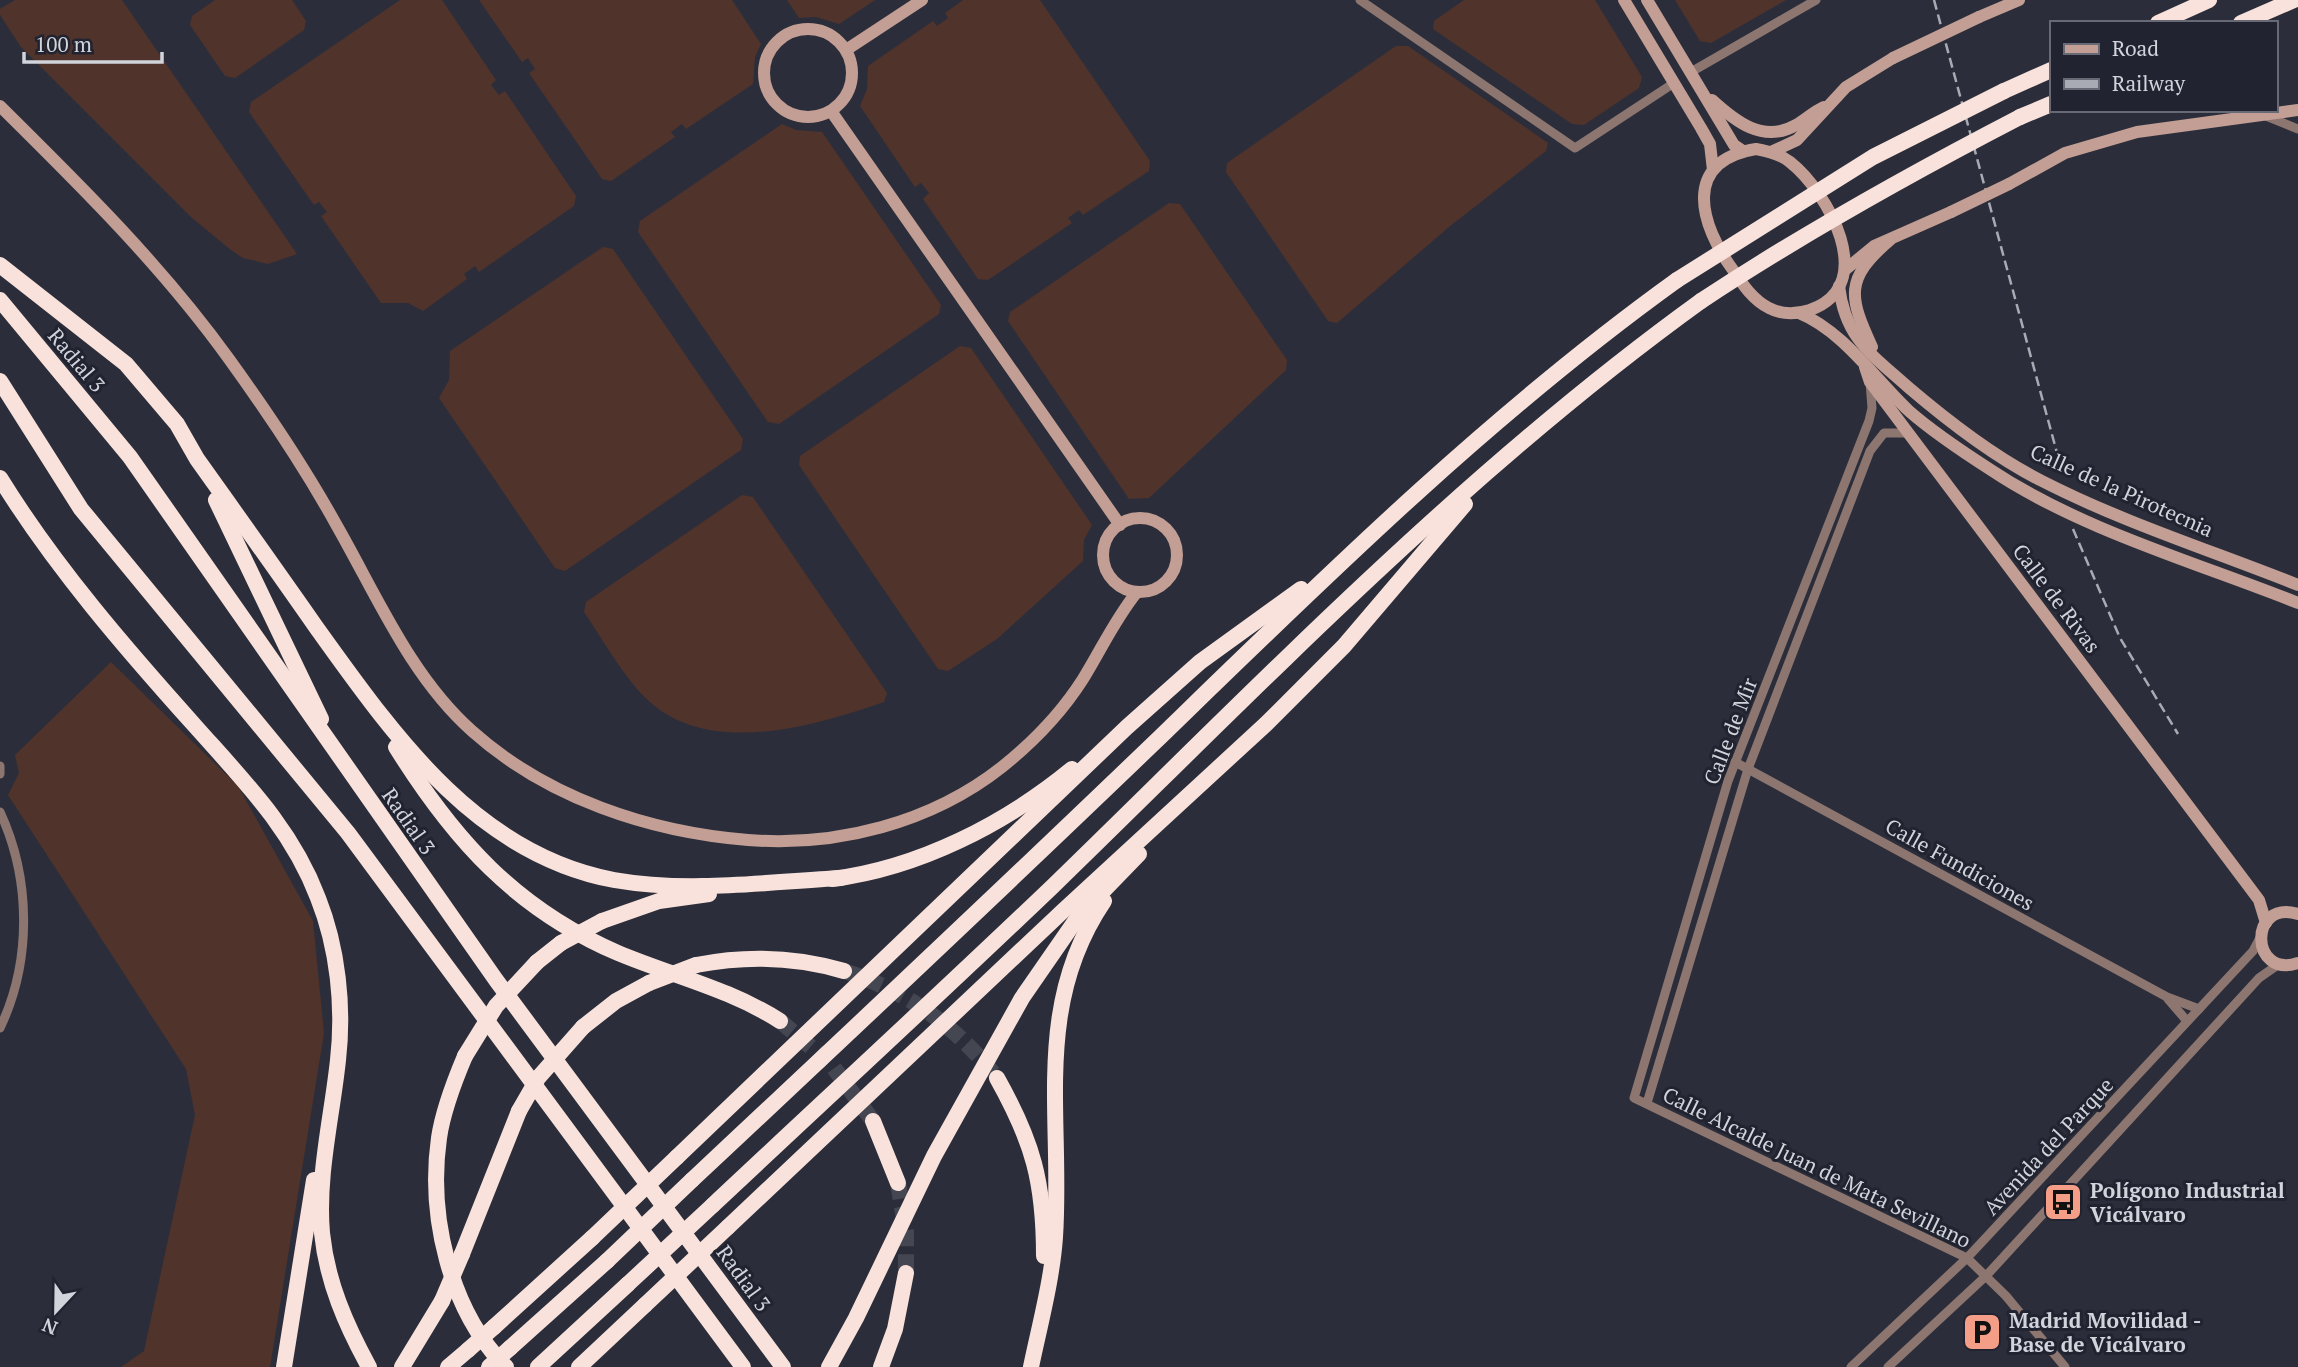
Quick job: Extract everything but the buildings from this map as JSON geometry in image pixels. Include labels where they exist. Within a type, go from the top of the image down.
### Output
[{"type":"highway","points":[[2162,21],[2209,0]]},
{"type":"highway","points":[[2246,21],[2294,0]]},
{"type":"highway","points":[[489,1367],[607,1261],[1026,866],[1327,575],[1451,461],[1618,322],[1677,280],[1873,157],[2004,90],[2050,70]]},
{"type":"highway","points":[[538,1367],[1052,886],[1410,541],[1582,392],[1701,301],[1790,243],[1889,184],[2050,104]]},
{"type":"highway","points":[[0,265],[126,365],[177,424],[197,459],[342,763]]},
{"type":"highway","name":"Radial 3","points":[[0,300],[130,457],[496,980],[783,1367]]},
{"type":"highway","points":[[0,381],[81,509],[348,833],[743,1367]]},
{"type":"highway","points":[[197,459],[354,679],[429,774],[492,828],[558,863],[611,879],[684,886],[841,878]]},
{"type":"highway","points":[[0,478],[34,533],[195,727],[251,786],[286,833],[319,899],[331,941],[338,988],[339,1058],[322,1182],[322,1234],[334,1292],[348,1328],[369,1367]]},
{"type":"highway","points":[[833,1360],[934,1156],[1022,998],[1078,917],[1229,759],[1344,646],[1465,503],[1474,486]]},
{"type":"highway","points":[[448,1367],[592,1238],[1127,727],[1200,662],[1303,588],[1327,575]]},
{"type":"highway","points":[[354,679],[428,798],[454,832],[484,863],[533,905],[565,928],[755,1005],[780,1021]]},
{"type":"highway","points":[[506,1367],[476,1326],[458,1290],[437,1216],[436,1175],[439,1136],[465,1056],[496,1006],[537,962],[561,943],[602,921],[659,901],[841,878],[905,862],[962,839],[1022,806],[1127,727]]},
{"type":"highway","points":[[579,1367],[1065,909],[1229,759]]},
{"type":"highway","points":[[1031,1367],[1055,1238],[1056,1050],[1064,983],[1076,949],[1094,916],[1150,842]]},
{"type":"highway","points":[[402,1367],[442,1301],[519,1111],[538,1078],[583,1027],[616,1001],[649,983],[696,965],[762,957],[816,962],[844,971]]},
{"type":"highway","points":[[284,1367],[325,1111],[339,1058]]},
{"type":"highway","points":[[997,1078],[1030,1144],[1042,1186],[1043,1311]]},
{"type":"highway","points":[[873,1121],[898,1183]]},
{"type":"highway","points":[[881,1367],[895,1329],[906,1273]]},
{"type":"street","points":[[846,50],[922,0]]},
{"type":"street","points":[[1360,0],[1575,148],[1674,83]]},
{"type":"street","points":[[1624,0],[1710,144],[1713,170]]},
{"type":"street","points":[[1647,0],[1734,145],[1743,151]]},
{"type":"street","points":[[1690,72],[1816,0]]},
{"type":"street","points":[[1771,152],[1797,141],[1846,87],[1893,58],[2019,0]]},
{"type":"street","points":[[809,29],[836,38],[846,50],[852,76],[849,90],[831,111],[806,116],[783,109],[767,88],[766,60],[772,47],[783,37],[795,31],[809,29]]},
{"type":"street","points":[[1702,91],[1732,118],[1753,130],[1787,129],[1827,105]]},
{"type":"street","points":[[0,106],[125,232],[227,356],[321,497],[407,651],[436,691],[470,729],[506,759],[547,784],[628,817],[725,838],[778,843],[832,839],[889,826],[954,798],[1000,768],[1025,747],[1081,682],[1115,618],[1137,592],[1164,584],[1175,569],[1177,551],[1170,533],[1153,521],[1132,519],[1112,531],[1104,550],[1106,570],[1119,586],[1137,592]]},
{"type":"street","points":[[1845,270],[1874,246],[2009,184],[2065,153],[2137,132],[2298,110]]},
{"type":"street","points":[[831,111],[1120,525]]},
{"type":"street","points":[[2261,114],[2298,128]]},
{"type":"street","points":[[1756,149],[1771,152],[1788,160],[1806,177],[1824,204],[1841,237],[1846,255],[1845,270],[1839,286],[1824,303],[1799,313],[1782,313],[1760,303],[1749,293],[1713,240],[1703,198],[1713,170],[1721,161],[1743,151],[1756,149]]},
{"type":"street","points":[[1879,360],[1856,314],[1856,288],[1866,264],[1890,240]]},
{"type":"street","name":"Calle de la Pirotecnia","points":[[1839,286],[1846,322],[1879,360],[1952,423],[2042,481],[2298,585]]},
{"type":"street","name":"Calle de Rivas","points":[[1799,313],[1829,330],[1865,367],[1870,382],[2259,900],[2266,923]]},
{"type":"street","name":"Calle de la Pirotecnia","points":[[1865,367],[1911,412],[1994,472],[2036,497],[2111,531],[2298,603]]},
{"type":"street","name":"Calle de Mir","points":[[1634,1098],[1735,762],[1868,422],[1872,408],[1870,382]]},
{"type":"street","name":"Calle de Mir","points":[[1647,1103],[1748,769],[1870,451],[1884,433],[1909,433]]},
{"type":"street","points":[[1115,618],[1119,586]]},
{"type":"street","name":"Calle Fundiciones","points":[[1735,762],[2167,997],[2199,1009]]},
{"type":"street","points":[[0,766],[0,775]]},
{"type":"street","points":[[0,812],[13,842],[22,882],[24,924],[18,976],[0,1028]]},
{"type":"street","points":[[2295,911],[2276,914],[2266,923],[2260,938],[2265,954],[2288,964],[2298,974]]},
{"type":"street","name":"Avenida del Parque","points":[[1851,1367],[1967,1258],[2253,951],[2260,938]]},
{"type":"street","name":"Avenida del Parque","points":[[1888,1367],[1986,1276],[2259,978],[2288,964]]},
{"type":"street","name":"Calle Fundiciones","points":[[2167,997],[2187,1021]]},
{"type":"street","name":"Calle Alcalde Juan de Mata Sevillano","points":[[1634,1098],[1967,1258],[1986,1276],[2064,1367]]},
{"type":"shaded area","points":[[15,0],[122,0],[297,254],[268,264],[243,258],[192,218],[21,47],[0,15],[0,9]]},
{"type":"shaded area","points":[[215,0],[292,0],[306,21],[304,30],[235,78],[225,76],[190,25],[192,16]]},
{"type":"shaded area","points":[[400,0],[442,0],[496,80],[491,85],[499,95],[505,91],[576,196],[574,206],[479,272],[475,266],[464,274],[467,279],[423,311],[408,303],[381,303],[321,216],[327,212],[319,202],[314,205],[249,112],[251,102]]},
{"type":"shaded area","points":[[479,0],[732,0],[761,44],[755,57],[753,84],[686,129],[682,124],[671,132],[675,137],[611,181],[602,179],[529,73],[535,69],[528,58],[522,62]]},
{"type":"shaded area","points":[[787,0],[875,0],[839,24],[816,17],[799,18]]},
{"type":"shaded area","points":[[963,0],[1040,0],[1150,161],[1149,171],[1083,215],[1079,210],[1068,218],[1072,223],[988,280],[978,279],[923,199],[929,193],[921,183],[915,187],[860,106],[867,89],[868,66],[933,21],[937,26],[948,18],[945,13]]},
{"type":"shaded area","points":[[1464,0],[1595,0],[1642,77],[1639,88],[1584,125],[1572,124],[1433,29],[1434,21]]},
{"type":"shaded area","points":[[1675,0],[1786,0],[1711,43],[1700,41]]},
{"type":"shaded area","points":[[1396,46],[1408,46],[1548,143],[1546,151],[1449,227],[1337,323],[1328,321],[1226,172],[1227,163]]},
{"type":"shaded area","points":[[782,124],[796,130],[822,132],[941,305],[939,314],[779,424],[768,422],[638,232],[640,221]]},
{"type":"shaded area","points":[[1169,203],[1180,204],[1287,360],[1286,370],[1149,498],[1129,499],[1008,321],[1010,312]]},
{"type":"shaded area","points":[[603,247],[613,249],[743,439],[741,450],[565,571],[555,568],[439,398],[449,380],[450,351]]},
{"type":"shaded area","points":[[960,346],[971,348],[1092,525],[1084,540],[1083,561],[997,639],[948,671],[938,669],[799,465],[800,456]]},
{"type":"shaded area","points":[[742,495],[753,497],[887,693],[884,702],[829,719],[768,731],[738,733],[708,730],[681,722],[656,707],[617,663],[584,612],[586,602]]},
{"type":"shaded area","points":[[111,662],[238,786],[313,921],[324,1033],[270,1367],[121,1367],[144,1351],[195,1115],[186,1069],[8,795],[19,773],[15,755]]},
{"type":"tunnel","points":[[844,971],[888,988],[926,1011],[961,1039],[993,1073]]},
{"type":"tunnel","points":[[780,1021],[831,1064],[873,1121]]},
{"type":"tunnel","points":[[898,1183],[906,1231],[906,1273]]},
{"type":"railway","points":[[1934,0],[2063,475]]},
{"type":"railway","points":[[2073,529],[2120,638],[2178,734]]},
{"type":"place","name":"Polígono Industrial Vicálvaro","points":[[2063,1202]]},
{"type":"place","name":"Madrid Movilidad - Base de Vicálvaro","points":[[1982,1332]]}]
